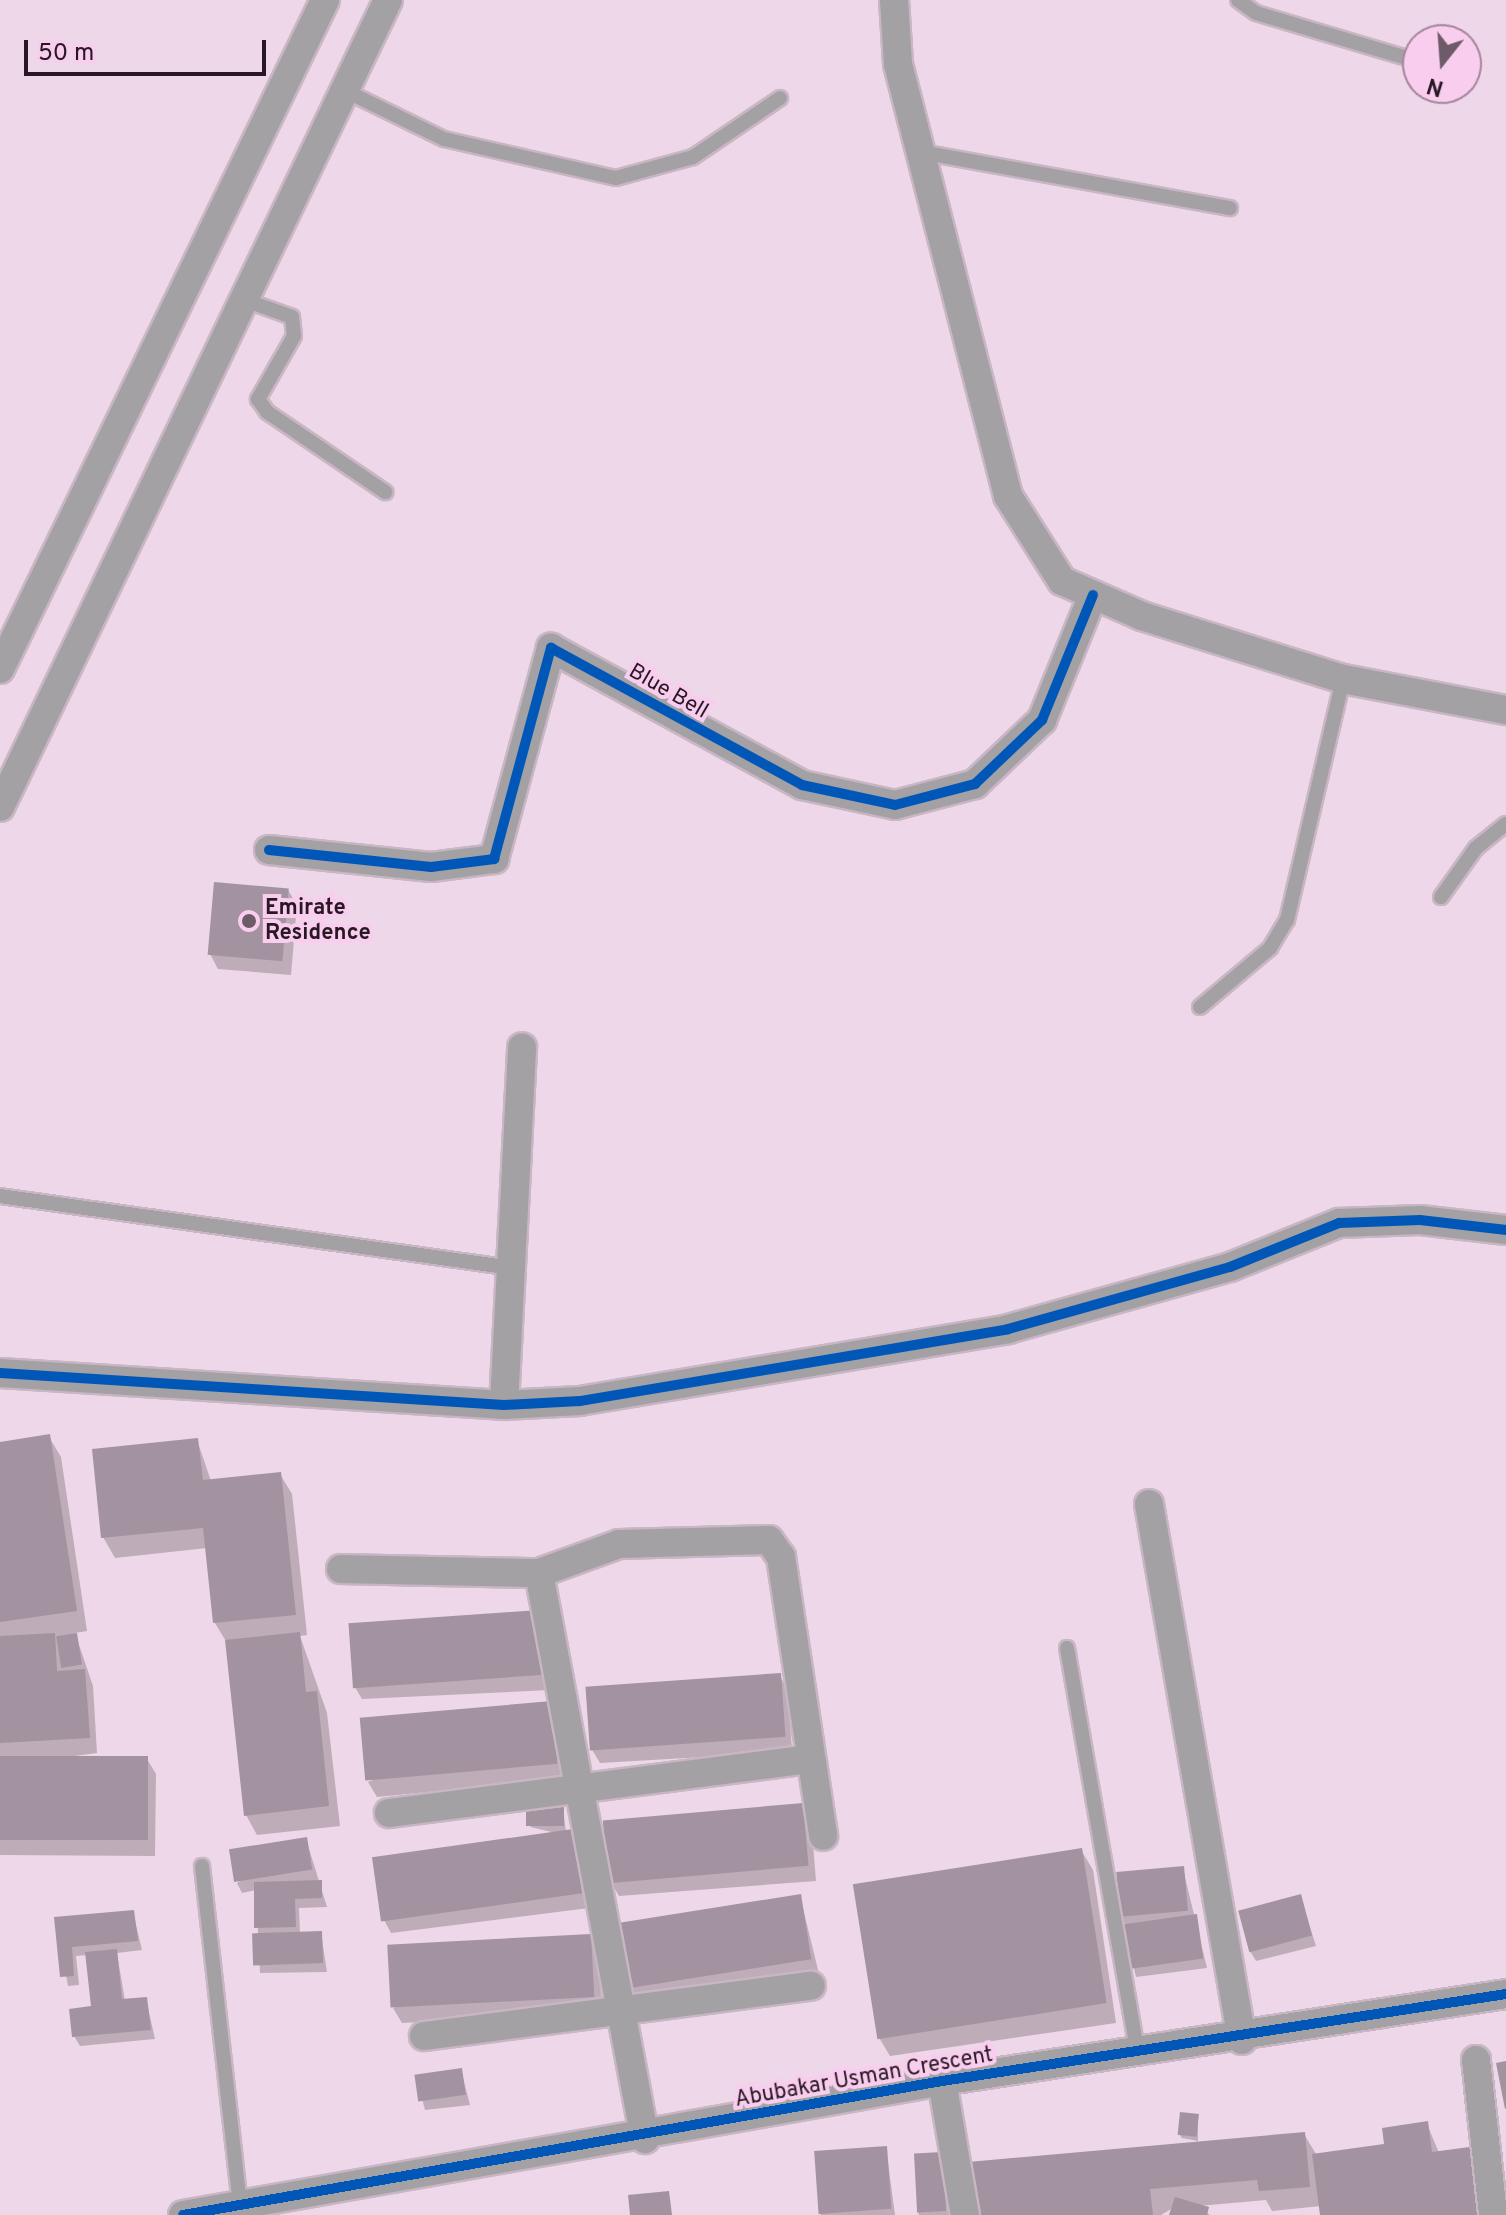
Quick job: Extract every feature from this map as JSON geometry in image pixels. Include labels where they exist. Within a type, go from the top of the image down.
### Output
[{"type":"street","points":[[0,669],[325,0]]},
{"type":"street","points":[[0,807],[241,299],[388,0]]},
{"type":"street","points":[[894,0],[898,64],[1008,496],[1062,581],[1093,595],[1343,679],[1506,710]]},
{"type":"street","name":"Blue Bell","points":[[269,850],[431,867],[494,859],[551,648],[802,785],[895,805],[975,784],[1042,720],[1093,595]]},
{"type":"street","points":[[504,1405],[522,1047]]},
{"type":"street","points":[[0,1373],[504,1405],[656,1389],[1008,1329],[1230,1267],[1339,1223],[1420,1220],[1506,1230]]},
{"type":"street","points":[[1149,1504],[1242,2040]]},
{"type":"street","points":[[341,1569],[539,1573],[619,1544],[769,1540],[781,1557],[823,1836]]},
{"type":"street","points":[[539,1573],[645,2139]]},
{"type":"street","points":[[389,1813],[579,1793],[811,1759]]},
{"type":"street","points":[[424,2036],[621,2014],[811,1986]]},
{"type":"street","name":"Abubakar Usman Crescent","points":[[183,2215],[645,2139],[942,2081],[1242,2040],[1506,1994]]},
{"type":"street","points":[[1476,2060],[1493,2215]]},
{"type":"street","points":[[942,2081],[965,2215]]},
{"type":"lane","points":[[1238,0],[1256,13],[1402,56]]},
{"type":"lane","points":[[344,90],[444,139],[616,178],[693,157],[780,98]]},
{"type":"lane","points":[[921,152],[1230,208]]},
{"type":"lane","points":[[241,299],[292,317],[294,336],[258,399],[267,412],[385,492]]},
{"type":"lane","points":[[1200,1007],[1270,948],[1287,920],[1343,679]]},
{"type":"lane","points":[[1441,897],[1476,848],[1506,824]]},
{"type":"lane","points":[[0,1196],[512,1268]]},
{"type":"lane","points":[[1067,1648],[1138,2055]]},
{"type":"lane","points":[[202,1866],[240,2205]]},
{"type":"building","name":"Emirate Residence","points":[[214,882],[289,889],[282,961],[208,955]]},
{"type":"building","points":[[50,1434],[77,1611],[0,1622],[0,1442]]},
{"type":"building","points":[[198,1438],[203,1480],[281,1472],[296,1615],[213,1623],[203,1528],[101,1538],[92,1449]]},
{"type":"building","points":[[539,1610],[544,1675],[353,1688],[348,1623]]},
{"type":"building","points":[[300,1632],[306,1692],[317,1691],[329,1806],[244,1816],[225,1640]]},
{"type":"building","points":[[55,1633],[57,1671],[85,1669],[90,1738],[0,1743],[0,1636]]},
{"type":"building","points":[[77,1633],[82,1665],[61,1668],[56,1636]]},
{"type":"building","points":[[781,1673],[785,1737],[590,1751],[585,1687]]},
{"type":"building","points":[[552,1701],[557,1764],[365,1781],[360,1718]]},
{"type":"building","points":[[0,1756],[148,1756],[148,1840],[0,1840]]},
{"type":"building","points":[[803,1803],[808,1866],[608,1883],[603,1821]]},
{"type":"building","points":[[526,1806],[564,1806],[564,1826],[526,1826]]},
{"type":"building","points":[[573,1829],[582,1893],[381,1922],[372,1857]]},
{"type":"building","points":[[307,1837],[312,1870],[234,1882],[229,1849]]},
{"type":"building","points":[[1082,1848],[1107,2003],[877,2039],[853,1884]]},
{"type":"building","points":[[1184,1866],[1188,1911],[1120,1917],[1116,1872]]},
{"type":"building","points":[[322,1880],[322,1898],[295,1899],[296,1927],[254,1928],[254,1882]]},
{"type":"building","points":[[801,1894],[811,1959],[624,1989],[613,1924]]},
{"type":"building","points":[[1301,1894],[1312,1936],[1249,1952],[1238,1911]]},
{"type":"building","points":[[134,1910],[138,1941],[72,1947],[74,1976],[60,1977],[54,1917]]},
{"type":"building","points":[[1197,1914],[1203,1959],[1129,1969],[1123,1924]]},
{"type":"building","points":[[322,1931],[323,1963],[253,1965],[252,1933]]},
{"type":"building","points":[[591,1934],[594,1997],[391,2008],[387,1945]]},
{"type":"building","points":[[117,1949],[122,1999],[147,1997],[151,2030],[72,2037],[69,2009],[91,2006],[85,1952]]},
{"type":"building","points":[[1506,2061],[1506,2108],[1505,2109],[1496,2063]]},
{"type":"building","points":[[462,2068],[466,2095],[418,2101],[414,2075]]},
{"type":"building","points":[[1180,2112],[1199,2114],[1196,2137],[1178,2135]]},
{"type":"building","points":[[1428,2121],[1432,2152],[1477,2146],[1487,2215],[1320,2215],[1312,2154],[1384,2144],[1382,2128]]},
{"type":"building","points":[[1305,2132],[1310,2187],[1259,2191],[1257,2180],[1150,2189],[1153,2215],[973,2215],[968,2162]]},
{"type":"building","points":[[887,2146],[891,2209],[819,2214],[814,2151]]},
{"type":"building","points":[[943,2152],[946,2211],[917,2212],[914,2154]]},
{"type":"building","points":[[669,2191],[672,2215],[630,2215],[628,2195]]},
{"type":"building","points":[[1175,2197],[1209,2207],[1207,2215],[1169,2215]]},
{"type":"cycle path","points":[[269,850],[431,867],[494,859],[551,648],[802,785],[895,805],[975,784],[1042,720],[1093,595]]},
{"type":"cycle path","points":[[0,1373],[504,1405],[580,1401],[1008,1329],[1230,1267],[1339,1223],[1420,1220],[1506,1230]]},
{"type":"cycle path","points":[[183,2215],[942,2081],[1506,1994]]},
{"type":"place","name":"Emirate Residence","points":[[249,921]]}]
